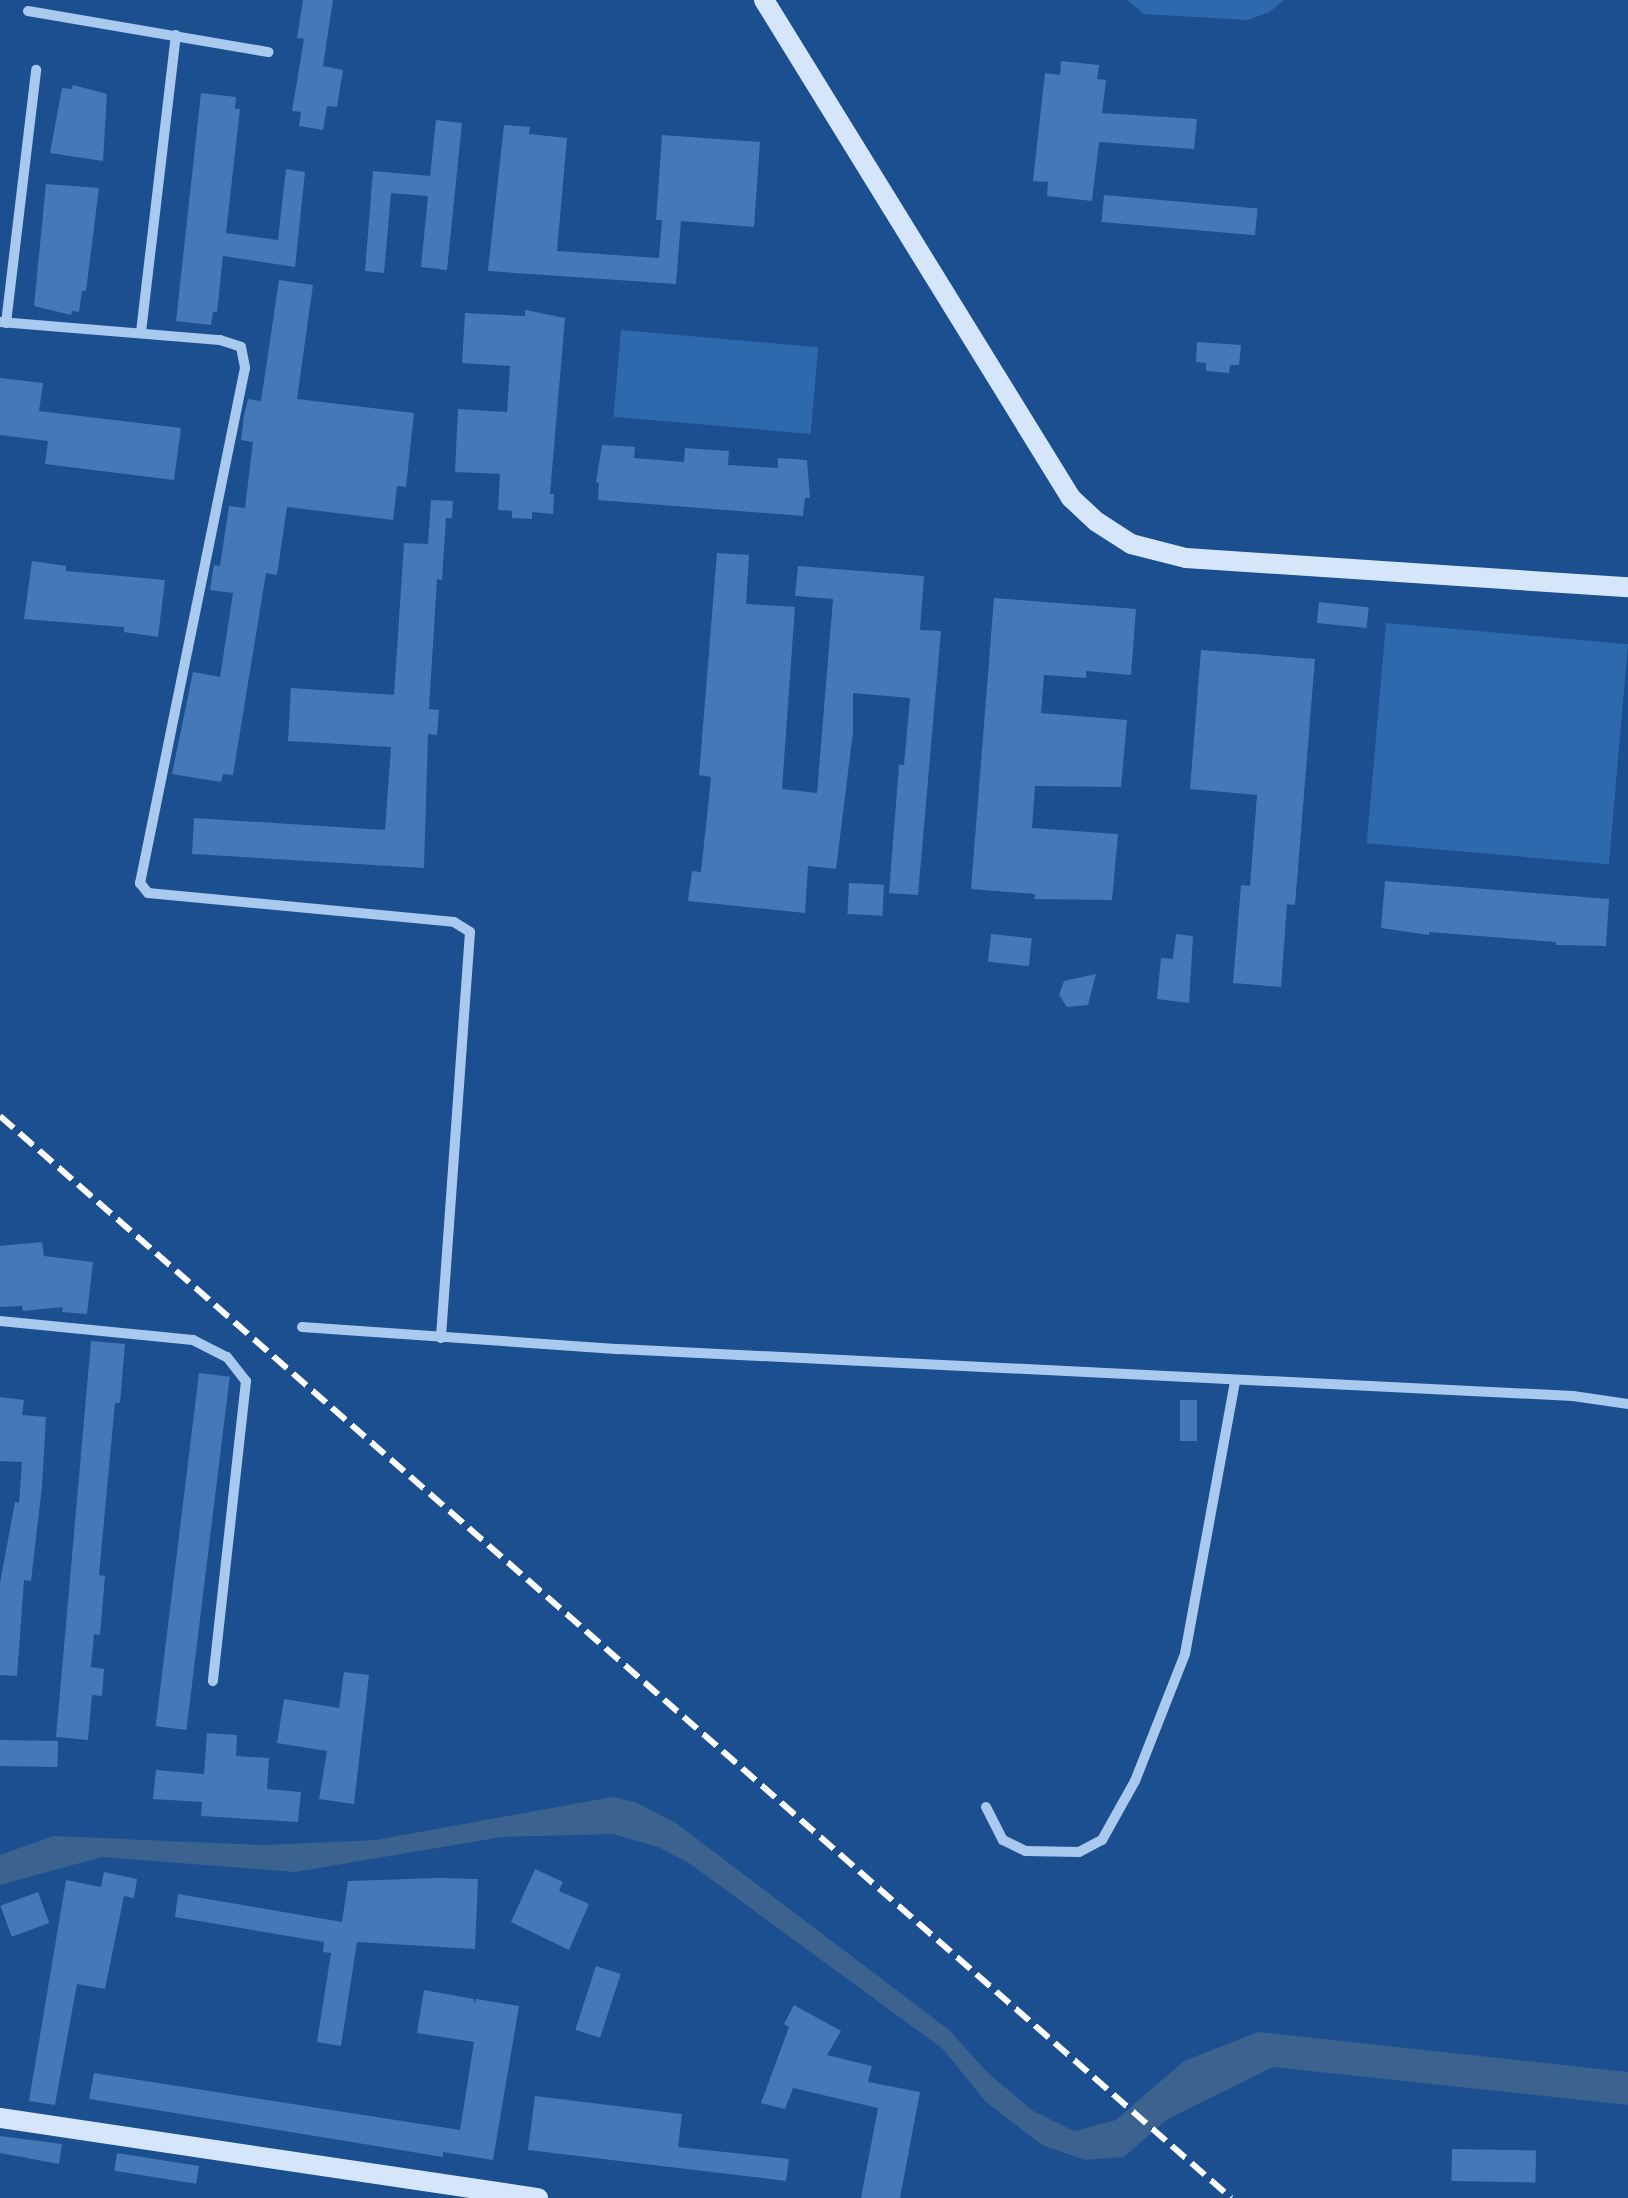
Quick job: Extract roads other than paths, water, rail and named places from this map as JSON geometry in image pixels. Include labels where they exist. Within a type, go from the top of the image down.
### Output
[{"type":"street","points":[[764,0],[1071,498],[1096,522],[1130,544],[1186,558],[1628,587]]},
{"type":"street","points":[[28,11],[269,52]]},
{"type":"street","points":[[141,332],[176,35]]},
{"type":"street","points":[[36,70],[3,323],[220,340],[242,348],[245,368],[140,884],[148,893],[454,922],[470,932],[441,1338]]},
{"type":"street","points":[[0,1321],[193,1340],[228,1357],[246,1380],[214,1681]]},
{"type":"street","points":[[302,1326],[441,1338],[1573,1396],[1628,1404]]},
{"type":"street","points":[[986,1807],[1003,1840],[1026,1851],[1079,1852],[1102,1840],[1136,1780],[1185,1654],[1235,1381]]},
{"type":"street","points":[[0,2118],[538,2198]]},
{"type":"railway","points":[[0,1116],[1231,2198]]}]
